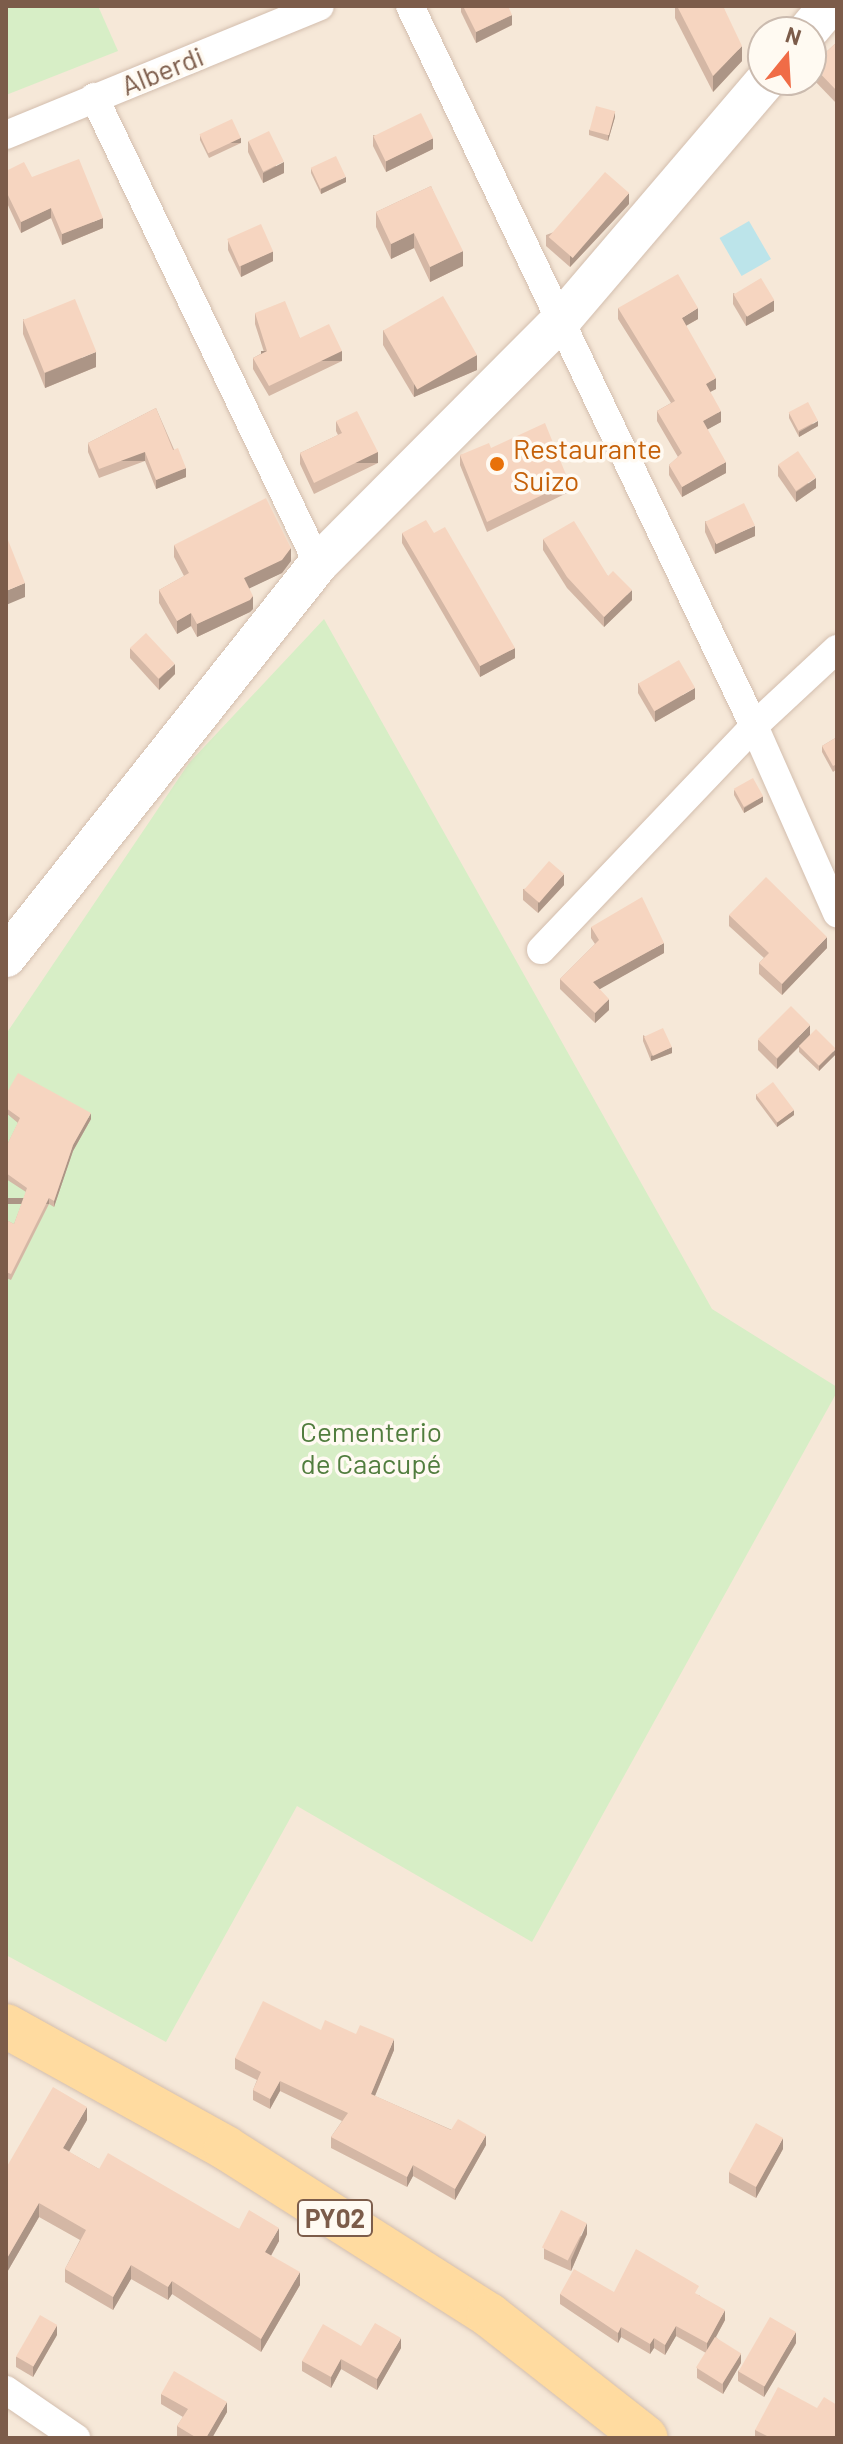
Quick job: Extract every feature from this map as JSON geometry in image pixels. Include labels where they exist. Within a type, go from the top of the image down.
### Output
[{"type":"main road","name":"PY02","points":[[6,2026],[226,2148],[489,2315],[646,2438]]},
{"type":"street","name":"Alberdi","points":[[6,135],[320,6]]},
{"type":"street","points":[[410,6],[563,318],[754,726],[837,913]]},
{"type":"street","points":[[6,957],[318,564],[563,318],[752,96]]},
{"type":"street","points":[[94,97],[318,564]]},
{"type":"street","points":[[541,950],[754,726],[837,649]]},
{"type":"street","points":[[6,2390],[76,2438]]},
{"type":"shaded area","points":[[6,6],[837,6],[837,2438],[6,2438]]},
{"type":"green space","points":[[6,6],[98,6],[118,51],[6,95]]},
{"type":"green space","name":"Cementerio de Caacupé","points":[[324,619],[712,1309],[837,1387],[837,1392],[532,1942],[297,1806],[166,2042],[6,1955],[6,1034],[189,763]]},
{"type":"water","points":[[749,221],[771,259],[742,276],[720,238]]},
{"type":"building","points":[[463,6],[508,6],[512,15],[476,32]]},
{"type":"building","points":[[677,6],[723,6],[742,46],[713,76]]},
{"type":"building","points":[[837,42],[837,91],[827,81],[827,51]]},
{"type":"building","points":[[596,106],[615,111],[609,135],[590,130]]},
{"type":"building","points":[[421,113],[433,138],[386,161],[373,136]]},
{"type":"building","points":[[232,119],[241,138],[208,153],[199,134]]},
{"type":"building","points":[[269,131],[284,162],[263,172],[248,141]]},
{"type":"building","points":[[336,156],[346,177],[320,189],[311,168]]},
{"type":"building","points":[[79,159],[103,218],[62,234],[51,208],[21,222],[6,191],[6,171],[24,162],[32,177]]},
{"type":"building","points":[[605,172],[629,193],[573,258],[549,237]]},
{"type":"building","points":[[431,186],[463,251],[430,267],[414,233],[391,244],[376,212]]},
{"type":"building","points":[[261,224],[273,251],[239,266],[227,239]]},
{"type":"building","points":[[678,274],[698,308],[682,318],[716,378],[706,384],[721,411],[703,421],[726,462],[682,487],[669,465],[682,453],[657,411],[675,401],[618,308]]},
{"type":"building","points":[[761,278],[774,300],[747,317],[734,294]]},
{"type":"building","points":[[443,296],[477,355],[417,389],[383,330]]},
{"type":"building","points":[[75,299],[96,352],[44,373],[23,320]]},
{"type":"building","points":[[285,301],[300,338],[329,324],[342,351],[269,386],[253,358],[267,351],[255,313]]},
{"type":"building","points":[[808,402],[818,421],[798,431],[789,412]]},
{"type":"building","points":[[156,408],[173,450],[178,448],[186,468],[156,480],[145,452],[99,469],[88,443]]},
{"type":"building","points":[[357,411],[378,452],[314,483],[300,453],[342,433],[336,421]]},
{"type":"building","points":[[545,423],[569,482],[487,522],[460,455],[489,443],[491,448]]},
{"type":"building","points":[[798,451],[816,478],[796,491],[778,464]]},
{"type":"building","points":[[266,498],[291,548],[282,560],[244,578],[253,596],[250,600],[197,624],[191,613],[177,621],[159,590],[189,573],[174,545]]},
{"type":"building","points":[[744,503],[755,525],[716,544],[705,522]]},
{"type":"building","points":[[426,520],[434,533],[445,527],[515,648],[480,666],[402,533]]},
{"type":"building","points":[[574,521],[608,576],[613,571],[632,590],[604,617],[567,577],[543,539]]},
{"type":"building","points":[[6,535],[25,583],[6,591]]},
{"type":"building","points":[[146,633],[175,664],[159,679],[130,648]]},
{"type":"building","points":[[679,660],[695,688],[654,711],[638,684]]},
{"type":"building","points":[[837,737],[837,764],[833,766],[822,746]]},
{"type":"building","points":[[753,778],[763,796],[744,807],[734,789]]},
{"type":"building","points":[[549,861],[564,874],[539,903],[524,890]]},
{"type":"building","points":[[766,877],[827,937],[782,984],[759,963],[769,953],[729,915]]},
{"type":"building","points":[[642,897],[664,943],[593,982],[609,999],[595,1013],[560,979],[599,940],[591,927]]},
{"type":"building","points":[[791,1006],[810,1025],[777,1058],[758,1039]]},
{"type":"building","points":[[663,1028],[672,1047],[653,1056],[644,1037]]},
{"type":"building","points":[[816,1029],[836,1049],[819,1066],[799,1046]]},
{"type":"building","points":[[18,1073],[91,1113],[73,1145],[54,1201],[49,1198],[11,1274],[6,1272],[6,1220],[14,1224],[27,1188],[6,1173],[6,1147],[20,1118],[6,1108],[6,1094]]},
{"type":"building","points":[[773,1082],[794,1110],[777,1123],[756,1095]]},
{"type":"building","points":[[263,2001],[321,2030],[325,2020],[356,2034],[360,2025],[394,2039],[371,2094],[451,2130],[458,2119],[486,2135],[455,2189],[413,2165],[407,2177],[331,2137],[348,2113],[280,2081],[270,2099],[253,2090],[261,2072],[235,2058]]},
{"type":"building","points":[[53,2087],[87,2107],[63,2148],[99,2169],[108,2153],[239,2229],[249,2210],[279,2228],[265,2252],[300,2272],[261,2339],[172,2281],[168,2287],[131,2265],[113,2297],[65,2269],[86,2230],[39,2203],[6,2260],[6,2168]]},
{"type":"building","points":[[756,2123],[783,2138],[756,2187],[729,2172]]},
{"type":"building","points":[[561,2210],[587,2223],[568,2261],[542,2247]]},
{"type":"building","points":[[636,2249],[699,2286],[695,2293],[725,2310],[707,2343],[676,2326],[665,2345],[654,2338],[650,2344],[621,2327],[618,2333],[560,2294],[574,2269],[614,2292]]},
{"type":"building","points":[[40,2315],[57,2325],[33,2367],[16,2357]]},
{"type":"building","points":[[770,2317],[796,2332],[764,2387],[739,2372]]},
{"type":"building","points":[[375,2323],[401,2338],[377,2379],[341,2359],[331,2377],[302,2361],[323,2324],[361,2346]]},
{"type":"building","points":[[715,2337],[741,2353],[722,2384],[696,2368]]},
{"type":"building","points":[[174,2371],[227,2402],[206,2438],[197,2438],[177,2426],[188,2409],[161,2394]]},
{"type":"building","points":[[778,2387],[817,2408],[824,2397],[837,2405],[837,2438],[771,2438],[755,2430]]},
{"type":"place","name":"Restaurante Suizo","points":[[497,464]]}]
